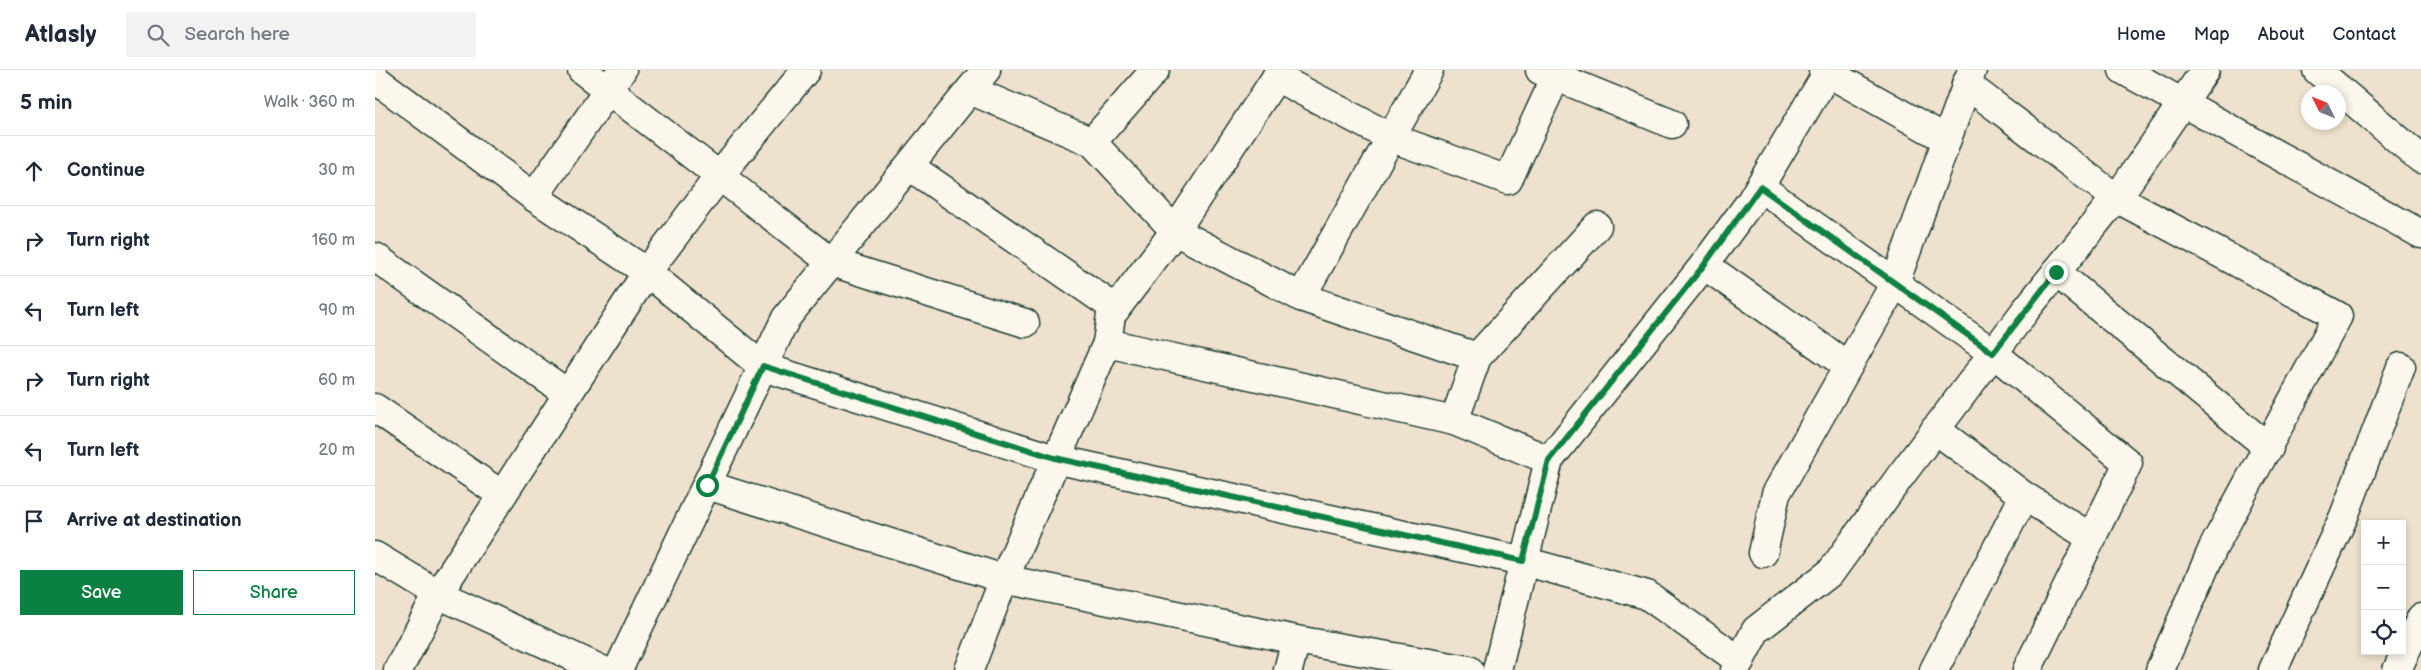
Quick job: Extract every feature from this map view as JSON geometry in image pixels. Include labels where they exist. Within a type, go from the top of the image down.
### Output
[{"type":"street","points":[[582,70],[615,80],[720,175],[831,262],[1025,323]]},
{"type":"street","points":[[398,670],[438,594],[647,272],[720,175],[806,70]]},
{"type":"street","points":[[1092,142],[1155,70]]},
{"type":"street","points":[[1301,298],[1429,70]]},
{"type":"street","points":[[2123,70],[2421,234]]},
{"type":"street","points":[[375,79],[534,197],[647,272],[763,366],[1055,458],[1523,561],[1647,595],[1737,666],[1756,630],[1831,572],[1935,429],[2115,198],[2205,70]]},
{"type":"street","points":[[2317,70],[2421,159]]},
{"type":"street","points":[[1497,670],[1549,460],[1704,265],[1760,187],[1827,71],[1947,140]]},
{"type":"street","points":[[969,670],[1004,579],[1055,458],[1107,343],[1111,316],[1175,231],[1278,73],[1392,138],[1508,180],[1552,72],[1672,124]]},
{"type":"street","points":[[1763,553],[1776,494],[1895,283],[1969,77],[2115,198],[2338,316],[2269,448],[2213,548],[2160,670]]},
{"type":"street","points":[[534,197],[615,80]]},
{"type":"street","points":[[618,670],[786,318],[978,80],[1092,142],[1175,231],[1301,298],[1477,357]]},
{"type":"street","points":[[909,166],[1116,309]]},
{"type":"street","points":[[1760,187],[1993,353],[2128,463],[2027,670]]},
{"type":"street","points":[[1454,421],[1477,357],[1597,226]]},
{"type":"street","points":[[375,256],[568,394]]},
{"type":"street","points":[[1704,265],[1848,366]]},
{"type":"street","points":[[2056,272],[2269,448]]},
{"type":"street","points":[[1107,343],[1454,421],[1549,460]]},
{"type":"street","points":[[2273,670],[2344,516],[2401,367]]},
{"type":"street","points":[[375,408],[502,495]]},
{"type":"street","points":[[1935,429],[2024,496],[2092,538]]},
{"type":"street","points":[[707,485],[1004,579],[1296,640],[1469,670]]},
{"type":"street","points":[[1934,670],[2024,496]]},
{"type":"street","points":[[375,556],[438,594],[603,670]]},
{"type":"street","points":[[2397,670],[2421,618]]},
{"type":"street","points":[[1287,670],[1296,640]]},
{"type":"route","points":[[707,485],[763,366],[1055,458],[1523,561],[1549,460],[1704,265],[1760,187],[1993,353],[2056,272]]}]
